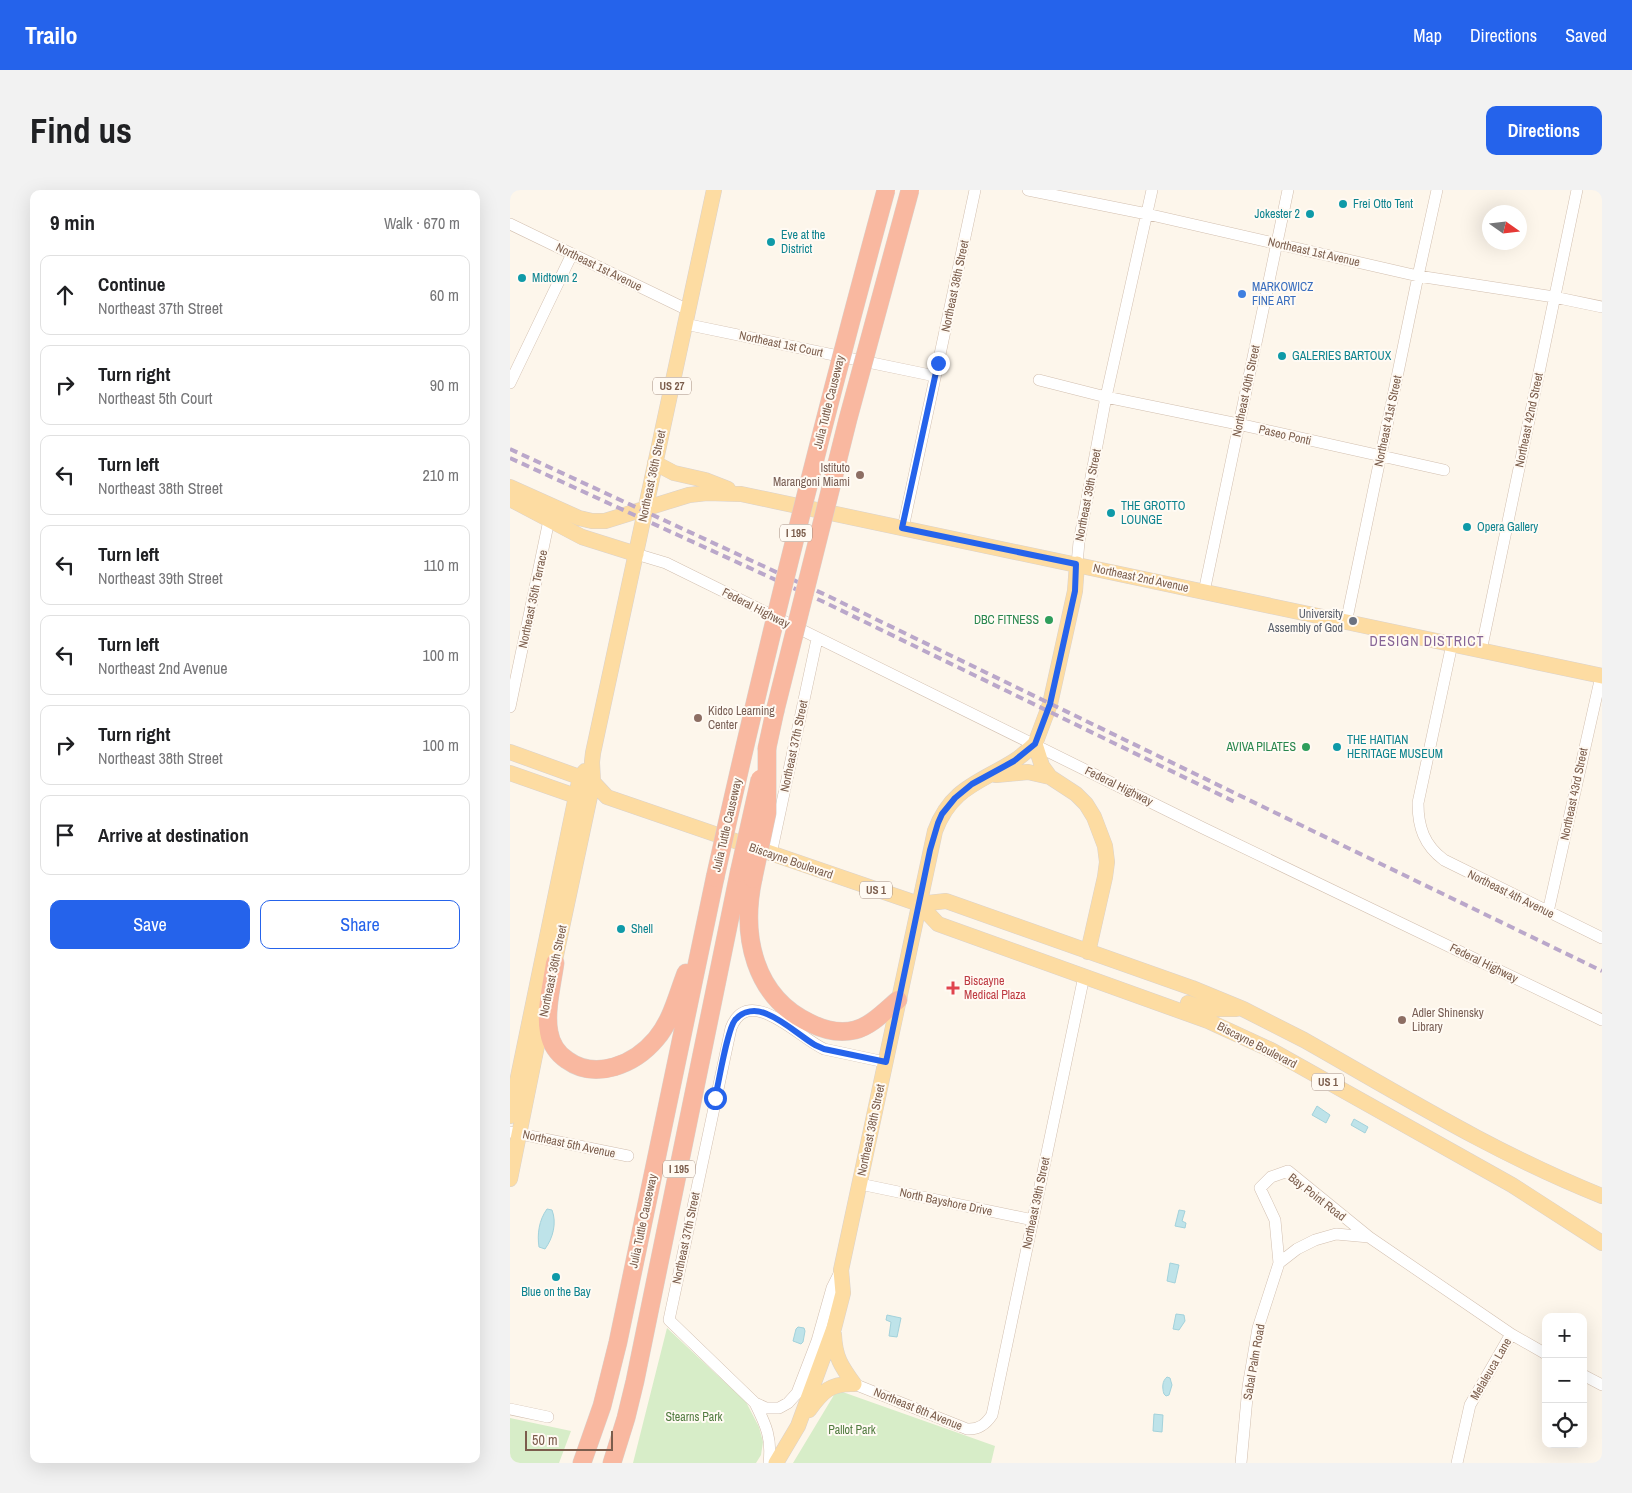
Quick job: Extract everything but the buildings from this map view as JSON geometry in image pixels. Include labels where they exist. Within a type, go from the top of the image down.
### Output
[{"type":"highway","name":"Julia Tuttle Causeway","points":[[582,1463],[602,1406],[618,1342],[715,878],[753,709],[812,470],[886,190]]},
{"type":"highway","name":"Julia Tuttle Causeway","points":[[612,1463],[635,1381],[746,876],[767,748],[839,456],[910,190]]},
{"type":"highway","points":[[746,876],[751,940],[755,960],[766,986],[783,1006],[816,1026],[835,1032],[847,1032],[865,1026],[898,1000]]},
{"type":"highway","points":[[555,963],[548,1024],[550,1037],[555,1048],[564,1058],[581,1067],[600,1070],[614,1067],[638,1056],[662,1032],[671,1016],[707,916]]},
{"type":"main road","name":"Northeast 36th Street","points":[[510,1116],[514,1082],[586,780],[592,762],[714,190]]},
{"type":"main road","points":[[655,463],[674,473],[704,480],[741,494]]},
{"type":"main road","name":"Northeast 2nd Avenue","points":[[510,487],[579,518],[592,521],[605,521],[689,495],[708,493],[741,494],[1601,676]]},
{"type":"main road","points":[[510,499],[582,537],[636,554]]},
{"type":"main road","name":"Northeast 39th Street","points":[[1035,744],[1050,704],[1075,591],[1076,564]]},
{"type":"main road","points":[[1035,744],[1042,766],[1050,777]]},
{"type":"main road","name":"Northeast 38th Street","points":[[776,1463],[798,1426],[834,1328],[843,1294],[841,1270],[933,840],[942,814],[964,790],[1014,761],[1035,744]]},
{"type":"main road","name":"Biscayne Boulevard","points":[[510,752],[586,780],[607,797],[771,854],[919,904],[946,901],[1192,988],[1243,1009],[1304,1040],[1517,1159],[1568,1183],[1602,1196]]},
{"type":"main road","points":[[985,777],[1028,772],[1050,777],[1076,794],[1086,804],[1094,817],[1105,846],[1107,862],[1088,952]]},
{"type":"main road","points":[[510,773],[582,799],[607,797]]},
{"type":"main road","name":"Northeast 36th Street","points":[[510,1179],[514,1133],[555,963],[582,799]]},
{"type":"main road","name":"Biscayne Boulevard","points":[[919,904],[938,924],[1208,1020],[1271,1050],[1512,1186],[1602,1243]]},
{"type":"main road","points":[[1084,976],[1098,971],[1205,1009],[1243,1009]]},
{"type":"main road","points":[[834,1328],[835,1351],[843,1369],[854,1384]]},
{"type":"main road","points":[[798,1426],[829,1386],[844,1383],[854,1384]]},
{"type":"street","name":"Northeast 38th Street","points":[[902,528],[975,190]]},
{"type":"street","name":"Northeast 1st Avenue","points":[[1028,190],[1147,214],[1418,276],[1554,297],[1602,307]]},
{"type":"street","name":"Northeast 39th Street","points":[[1076,564],[1078,542],[1106,397],[1152,190]]},
{"type":"street","name":"Northeast 40th Street","points":[[1204,592],[1288,190]]},
{"type":"street","name":"Northeast 41st Street","points":[[1346,623],[1437,190]]},
{"type":"street","name":"Northeast 42nd Street","points":[[1481,650],[1577,190]]},
{"type":"street","name":"Northeast 1st Avenue","points":[[510,224],[572,254],[686,317]]},
{"type":"street","points":[[510,383],[572,254]]},
{"type":"street","name":"Northeast 1st Court","points":[[686,317],[935,376]]},
{"type":"street","name":"Paseo Ponti","points":[[1039,380],[1106,397],[1444,470]]},
{"type":"street","name":"Northeast 35th Terrace","points":[[510,707],[550,520]]},
{"type":"street","name":"Federal Highway","points":[[636,554],[666,564],[1203,828],[1602,1020]]},
{"type":"street","name":"Northeast 37th Street","points":[[771,854],[818,639]]},
{"type":"street","name":"Northeast 4th Avenue","points":[[1452,644],[1418,802],[1419,824],[1426,840],[1435,853],[1444,860],[1602,938]]},
{"type":"street","name":"Northeast 43rd Street","points":[[1548,912],[1601,676]]},
{"type":"street","name":"Northeast 39th Street","points":[[982,1426],[989,1420],[994,1410],[1084,976]]},
{"type":"street","name":"Northeast 37th Street","points":[[755,1403],[670,1320],[731,1028],[737,1017],[742,1013],[754,1010],[761,1011],[824,1049],[886,1062]]},
{"type":"street","name":"Northeast 5th Avenue","points":[[514,1133],[628,1156]]},
{"type":"street","name":"Bay Point Road","points":[[1279,1263],[1275,1220],[1260,1188],[1271,1177],[1288,1172],[1369,1238],[1511,1334],[1542,1352]]},
{"type":"street","name":"North Bayshore Drive","points":[[860,1184],[1032,1220]]},
{"type":"street","name":"Bay Point Road","points":[[1279,1263],[1297,1249],[1315,1240],[1336,1234],[1369,1238]]},
{"type":"street","name":"Sabal Palm Road","points":[[1241,1463],[1248,1387],[1258,1328],[1279,1263]]},
{"type":"street","name":"Northeast 38th Street","points":[[755,1403],[766,1408],[779,1408],[788,1403],[797,1393],[817,1341],[832,1288],[841,1270]]},
{"type":"street","name":"Melaleuca Lane","points":[[1457,1463],[1470,1405],[1511,1334]]},
{"type":"street","points":[[1587,1376],[1602,1385]]},
{"type":"street","name":"Northeast 6th Avenue","points":[[854,1384],[968,1429],[982,1426]]},
{"type":"street","points":[[755,1403],[770,1437],[769,1463]]},
{"type":"street","points":[[510,1409],[548,1416]]},
{"type":"green space","name":"Stearns Park","points":[[667,1328],[746,1402],[759,1427],[763,1442],[761,1455],[756,1463],[633,1463]]},
{"type":"green space","name":"Pallot Park","points":[[837,1390],[995,1446],[991,1463],[793,1463]]},
{"type":"green space","points":[[510,1418],[571,1431],[559,1463],[510,1463]]},
{"type":"water","points":[[1317,1106],[1330,1115],[1326,1123],[1312,1115]]},
{"type":"water","points":[[1354,1119],[1368,1127],[1365,1133],[1351,1125]]},
{"type":"water","points":[[547,1209],[552,1210],[554,1225],[552,1235],[545,1249],[539,1247],[538,1237],[540,1222]]},
{"type":"water","points":[[1179,1210],[1185,1211],[1182,1221],[1186,1223],[1185,1228],[1175,1226]]},
{"type":"water","points":[[1170,1263],[1179,1265],[1175,1283],[1167,1281]]},
{"type":"water","points":[[1176,1314],[1184,1315],[1185,1321],[1179,1330],[1173,1329]]},
{"type":"water","points":[[887,1315],[901,1318],[897,1337],[889,1336],[891,1322],[886,1320]]},
{"type":"water","points":[[798,1327],[804,1328],[805,1331],[801,1344],[793,1341]]},
{"type":"water","points":[[1167,1377],[1170,1378],[1172,1385],[1169,1395],[1166,1396],[1163,1387],[1164,1380]]},
{"type":"water","points":[[1154,1414],[1163,1415],[1162,1432],[1153,1431]]},
{"type":"railway","points":[[510,449],[828,596],[1602,971]]},
{"type":"railway","points":[[510,458],[826,603],[1237,803]]},
{"type":"place","name":"Frei Otto Tent","points":[[1343,204]]},
{"type":"place","name":"Jokester 2","points":[[1310,214]]},
{"type":"place","name":"Eve at the District","points":[[771,242]]},
{"type":"place","name":"Midtown 2","points":[[522,278]]},
{"type":"place","name":"MARKOWICZ FINE ART","points":[[1242,294]]},
{"type":"place","name":"GALERIES BARTOUX","points":[[1282,356]]},
{"type":"place","name":"Istituto Marangoni Miami","points":[[860,475]]},
{"type":"place","name":"THE GROTTO LOUNGE","points":[[1111,513]]},
{"type":"place","name":"Opera Gallery","points":[[1467,527]]},
{"type":"place","name":"DBC FITNESS","points":[[1049,620]]},
{"type":"place","name":"University Assembly of God","points":[[1353,621]]},
{"type":"place","name":"Kidco Learning Center","points":[[698,718]]},
{"type":"place","name":"AVIVA PILATES","points":[[1306,747]]},
{"type":"place","name":"THE HAITIAN HERITAGE MUSEUM","points":[[1337,747]]},
{"type":"place","name":"Shell","points":[[621,929]]},
{"type":"place","name":"Biscayne Medical Plaza","points":[[953,988]]},
{"type":"place","name":"Adler Shinensky Library","points":[[1402,1020]]},
{"type":"place","name":"Blue on the Bay","points":[[556,1277]]},
{"type":"district","name":"DESIGN DISTRICT","points":[[1427,641]]},
{"type":"route","points":[[715,1098],[733,1022],[742,1013],[748,1011],[761,1011],[768,1014],[824,1049],[886,1062],[930,850],[942,814],[964,790],[1014,761],[1035,744],[1048,712],[1075,591],[1076,564],[902,528],[938,363]]}]
